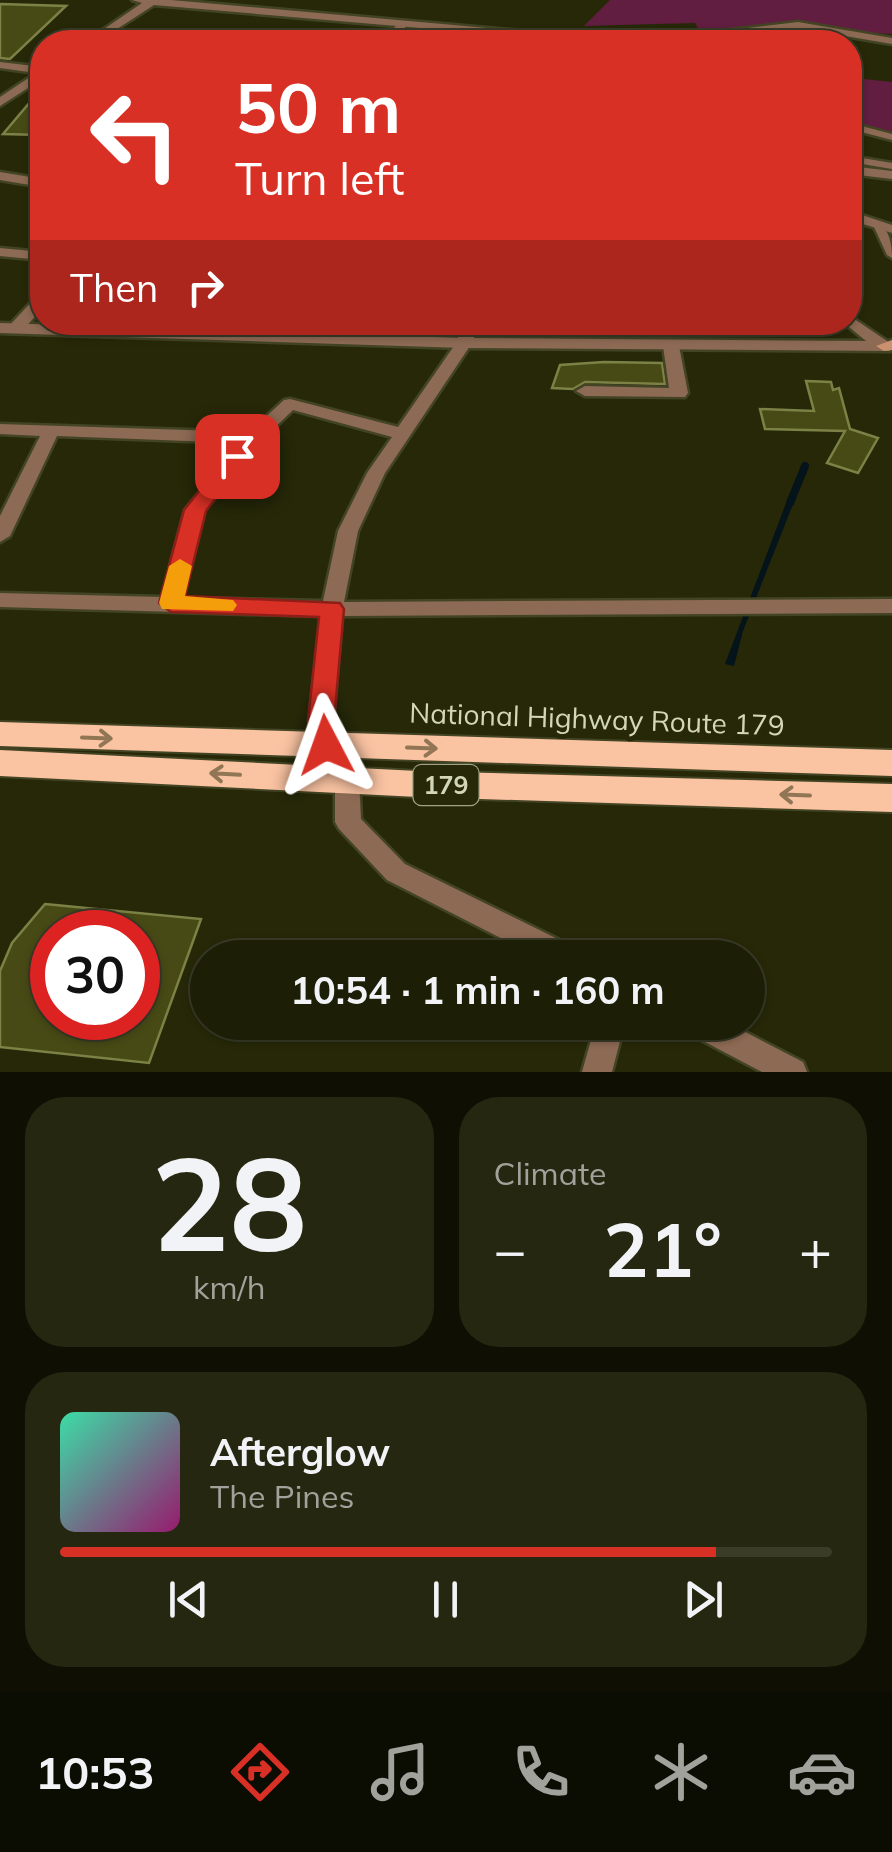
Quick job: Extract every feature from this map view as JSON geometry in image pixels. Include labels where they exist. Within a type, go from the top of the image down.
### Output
[{"type":"highway","name":"National Highway Route 179","points":[[0,734],[892,763]]},
{"type":"highway","name":"179","points":[[0,763],[892,798]]},
{"type":"street","points":[[138,0],[496,30]]},
{"type":"street","points":[[108,30],[151,2]]},
{"type":"street","points":[[397,30],[404,22]]},
{"type":"street","points":[[757,30],[798,26],[822,30]]},
{"type":"street","points":[[862,37],[892,42]]},
{"type":"street","points":[[0,65],[30,70]]},
{"type":"street","points":[[0,102],[30,81]]},
{"type":"street","points":[[862,171],[892,175]]},
{"type":"street","points":[[0,176],[30,181]]},
{"type":"street","points":[[0,252],[30,255]]},
{"type":"street","points":[[7,329],[30,310]]},
{"type":"street","points":[[862,329],[889,348]]},
{"type":"street","points":[[218,335],[889,348]]},
{"type":"street","points":[[467,335],[376,473],[348,531],[332,609],[321,721],[326,745],[347,779],[348,822],[396,872],[532,940]]},
{"type":"street","points":[[585,391],[680,393],[671,346]]},
{"type":"street","points":[[171,603],[195,510],[254,438],[290,404],[403,434]]},
{"type":"street","points":[[0,429],[254,438]]},
{"type":"street","points":[[0,536],[50,433]]},
{"type":"street","points":[[0,600],[332,609],[892,606]]},
{"type":"street","points":[[596,1072],[606,1040]]},
{"type":"street","points":[[731,1040],[792,1072]]},
{"type":"lane","points":[[862,129],[892,136]]},
{"type":"lane","points":[[862,160],[892,166]]},
{"type":"lane","points":[[885,228],[892,255]]},
{"type":"shaded area","points":[[610,0],[892,0],[892,34],[862,30],[699,30],[695,23],[584,26]]},
{"type":"shaded area","points":[[862,78],[892,82],[892,132],[862,125]]},
{"type":"shaded area","points":[[788,498],[795,499],[743,631],[734,666],[725,664]]},
{"type":"building","points":[[0,4],[66,6],[41,30],[30,30],[30,40],[10,59],[0,58]]},
{"type":"building","points":[[30,102],[30,135],[3,134]]},
{"type":"building","points":[[662,363],[665,384],[585,382],[573,389],[552,388],[560,365]]},
{"type":"building","points":[[806,381],[831,382],[833,390],[839,388],[850,429],[878,438],[858,473],[827,463],[845,431],[765,429],[760,409],[814,411]]},
{"type":"building","points":[[45,904],[107,910],[40,910]]},
{"type":"building","points":[[160,915],[201,919],[193,940],[190,940],[160,1033]]},
{"type":"building","points":[[30,922],[30,1040],[157,1040],[149,1063],[0,1047],[0,971],[12,943]]},
{"type":"waterway","points":[[790,503],[805,466]]},
{"type":"slow traffic","points":[[180,566],[171,603],[225,605]]},
{"type":"route","points":[[237,456],[195,510],[171,603],[332,609],[321,721],[326,745]]}]
